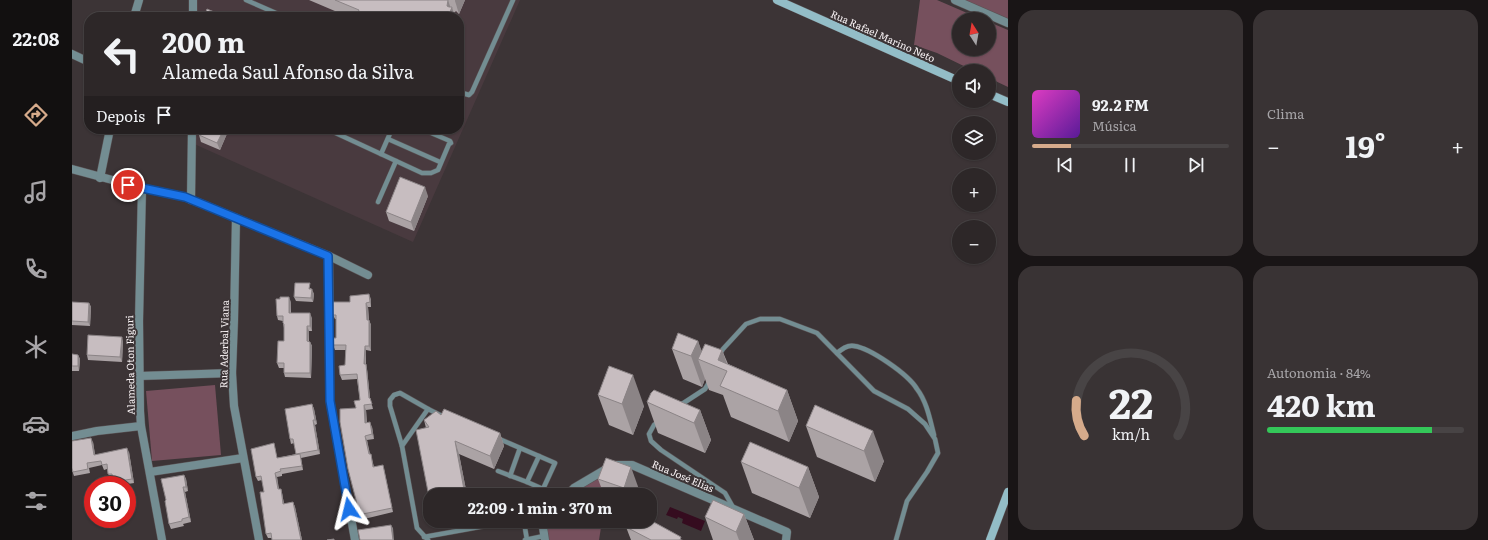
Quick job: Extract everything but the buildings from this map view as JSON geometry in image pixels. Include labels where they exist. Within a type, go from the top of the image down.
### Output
[{"type":"street","points":[[135,12],[138,0]]},
{"type":"street","points":[[193,0],[193,12]]},
{"type":"street","name":"Rua Rafael Marino Neto","points":[[777,0],[952,77]]},
{"type":"street","points":[[955,0],[1008,23]]},
{"type":"street","points":[[72,54],[84,60]]},
{"type":"street","points":[[996,97],[1008,102]]},
{"type":"street","points":[[100,178],[109,134]]},
{"type":"street","points":[[191,200],[192,134]]},
{"type":"street","points":[[72,169],[100,178],[191,200],[328,256],[368,275]]},
{"type":"street","name":"Alameda Oton Figuri","points":[[142,188],[139,321],[141,426],[162,540]]},
{"type":"street","name":"Rua Aderbal Viana","points":[[236,218],[232,373],[234,406],[259,540]]},
{"type":"street","points":[[328,256],[330,401],[355,540]]},
{"type":"street","points":[[139,376],[232,373]]},
{"type":"street","points":[[72,436],[141,426]]},
{"type":"street","points":[[150,472],[243,458]]},
{"type":"street","name":"Rua José Elias","points":[[574,488],[613,465],[632,465],[788,532],[786,540]]},
{"type":"street","points":[[990,540],[1008,492]]},
{"type":"street","points":[[543,528],[544,538]]},
{"type":"lane","points":[[246,0],[274,12]]},
{"type":"lane","points":[[464,94],[469,95],[472,92],[513,0]]},
{"type":"lane","points":[[338,134],[422,173],[431,173],[438,170],[440,162],[449,144],[451,143],[450,141],[434,134]]},
{"type":"lane","points":[[381,154],[390,134]]},
{"type":"lane","points":[[388,139],[440,162]]},
{"type":"lane","points":[[378,202],[396,161]]},
{"type":"lane","points":[[715,362],[723,349],[746,324],[760,319],[780,319],[817,333],[874,391],[908,409],[925,424],[935,439]]},
{"type":"lane","points":[[837,353],[845,346],[854,346],[877,355],[908,377],[917,388],[924,402],[938,453],[928,472],[907,501],[896,540]]},
{"type":"lane","points":[[674,410],[705,390],[711,378]]},
{"type":"lane","points":[[442,415],[400,393],[394,395],[390,400],[390,406],[402,446],[416,528],[425,539],[479,528]]},
{"type":"lane","points":[[402,446],[428,409]]},
{"type":"lane","points":[[662,418],[649,434],[651,441],[661,450],[725,493],[735,510]]},
{"type":"lane","points":[[492,436],[555,463],[543,489],[498,471]]},
{"type":"lane","points":[[510,476],[520,448]]},
{"type":"lane","points":[[527,482],[539,456]]},
{"type":"lane","points":[[524,528],[526,540],[544,538]]},
{"type":"shaded area","points":[[193,0],[520,0],[464,127],[464,12],[193,12]]},
{"type":"shaded area","points":[[920,0],[937,0],[965,12],[952,12],[952,56],[996,56],[996,25],[1008,30],[1008,87],[996,81],[996,64],[960,64],[937,53],[914,45]]},
{"type":"shaded area","points":[[963,0],[1008,0],[1008,19],[996,14],[996,12],[991,12]]},
{"type":"shaded area","points":[[192,134],[461,134],[413,242],[192,143]]},
{"type":"shaded area","points":[[215,385],[221,455],[152,461],[146,391]]},
{"type":"shaded area","points":[[603,471],[606,488],[578,488]]},
{"type":"shaded area","points":[[670,507],[705,521],[701,531],[682,523],[683,519],[678,517],[677,519],[666,515]]},
{"type":"shaded area","points":[[543,528],[601,528],[599,540],[544,540]]},
{"type":"route","points":[[128,185],[185,197],[328,256],[330,401],[349,509]]}]
